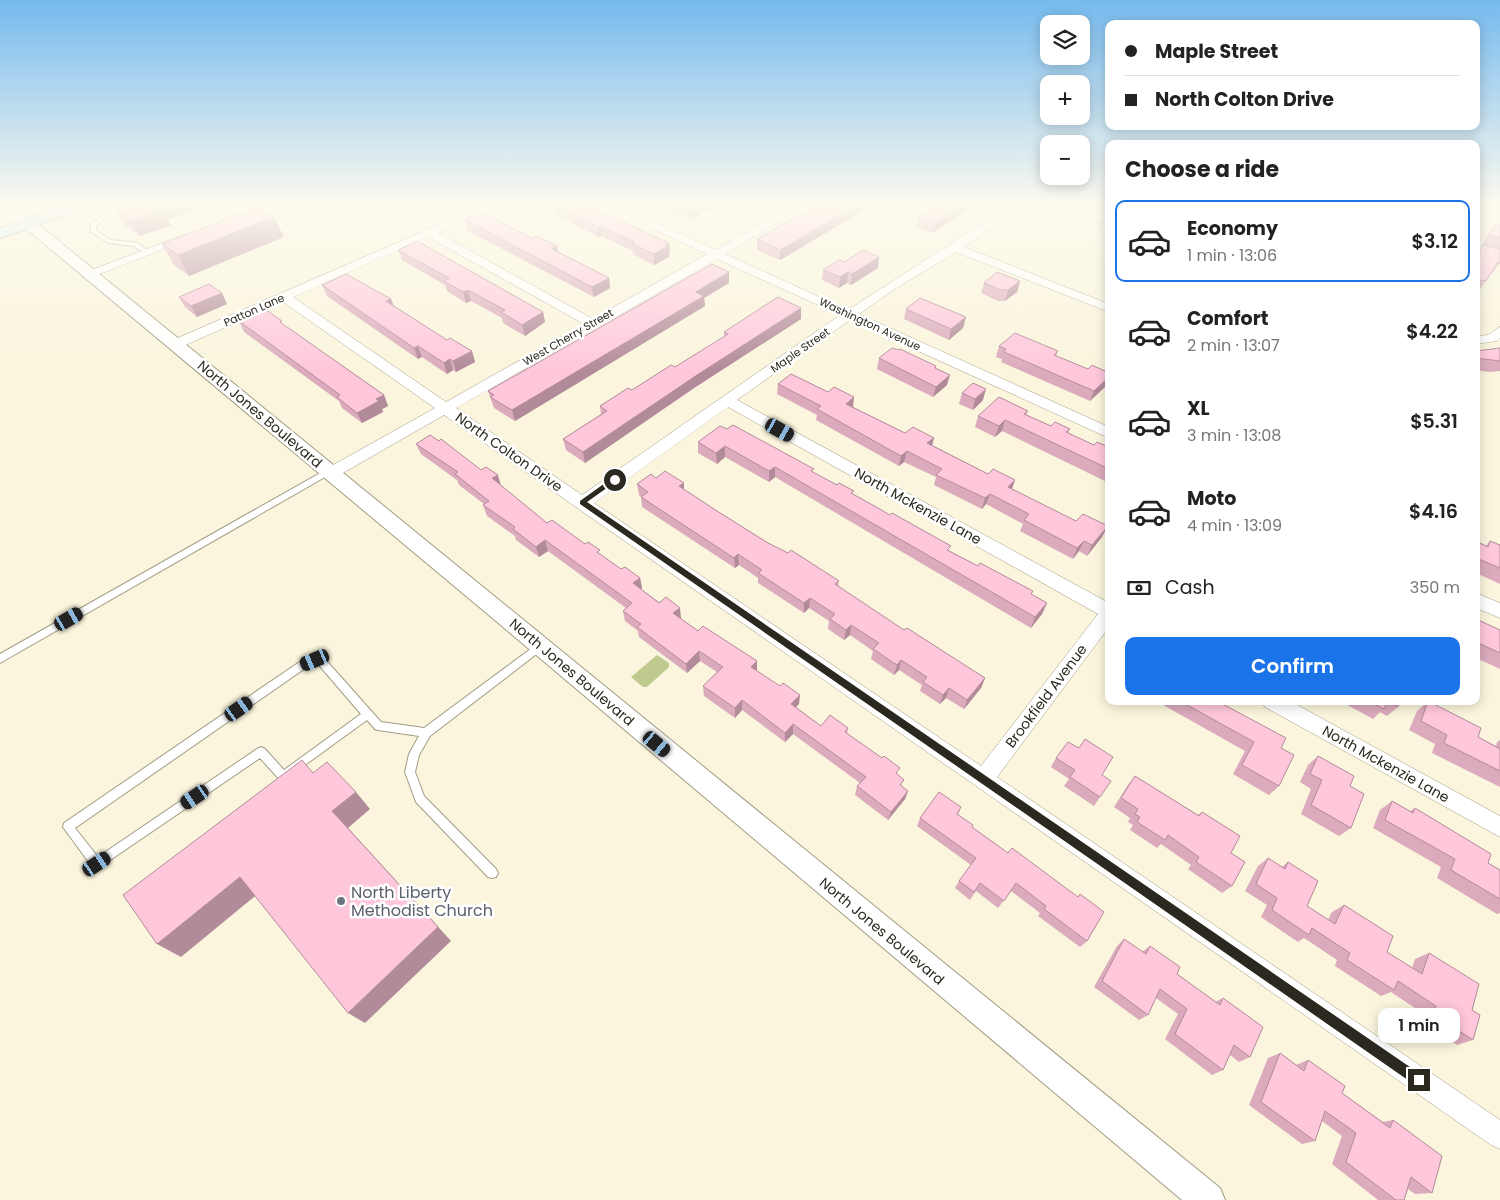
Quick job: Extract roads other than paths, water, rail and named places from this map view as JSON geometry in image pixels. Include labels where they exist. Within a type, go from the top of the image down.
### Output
[{"type":"street","name":"North Jones Boulevard","points":[[73,259],[1208,1200]]},
{"type":"street","points":[[90,273],[127,259]]},
{"type":"street","name":"Patton Lane","points":[[176,344],[370,259]]},
{"type":"street","points":[[476,259],[592,323]]},
{"type":"street","name":"West Cherry Street","points":[[330,472],[704,259]]},
{"type":"street","name":"Washington Avenue","points":[[728,259],[1105,431]]},
{"type":"street","name":"Maple Street","points":[[582,502],[886,289],[936,259]]},
{"type":"street","points":[[983,259],[1105,306]]},
{"type":"street","name":"North Colton Drive","points":[[284,297],[1500,1136]]},
{"type":"street","points":[[1480,340],[1492,338],[1500,331]]},
{"type":"street","name":"North Mckenzie Lane","points":[[728,401],[1105,610]]},
{"type":"street","points":[[1480,602],[1500,611]]},
{"type":"street","name":"Brookfield Avenue","points":[[983,779],[1105,617]]},
{"type":"street","name":"North Mckenzie Lane","points":[[1279,705],[1500,827]]},
{"type":"lane","points":[[0,659],[330,472]]},
{"type":"lane","points":[[492,873],[420,799],[410,772],[414,754],[426,733],[540,646]]},
{"type":"lane","points":[[368,714],[283,776],[261,752],[97,864],[68,827],[301,666],[315,660],[321,662],[368,714],[378,726],[426,733]]},
{"type":"place","name":"North Liberty Methodist Church","points":[[341,901]]}]
